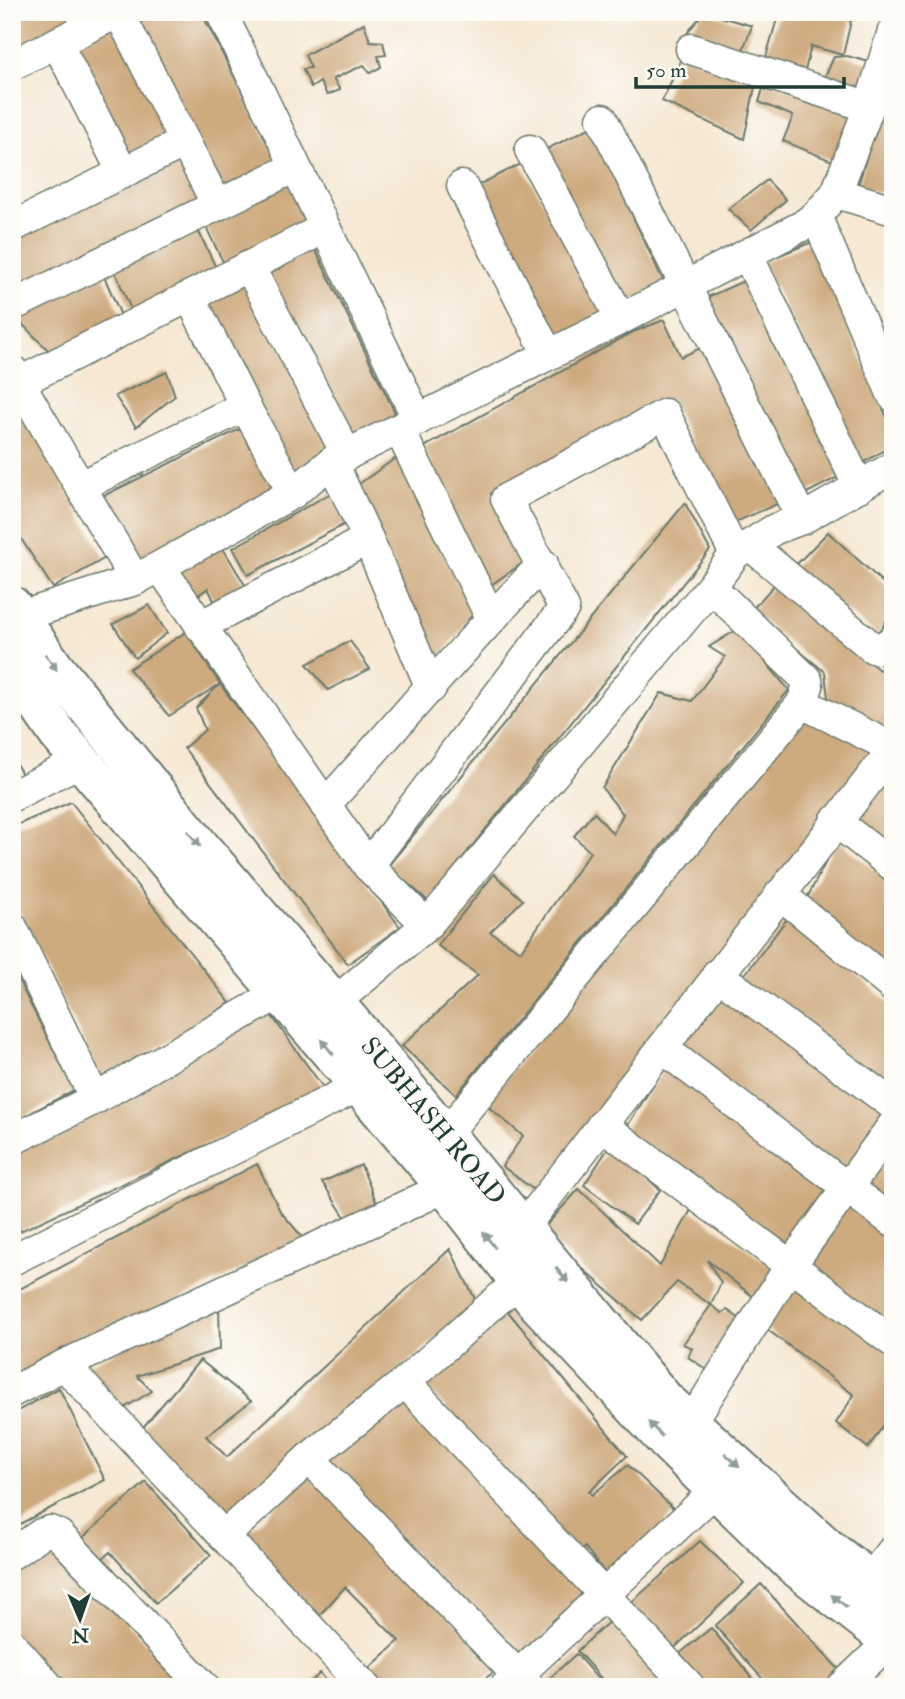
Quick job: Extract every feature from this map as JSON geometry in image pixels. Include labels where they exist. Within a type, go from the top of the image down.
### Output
[{"type":"street","points":[[12,65],[119,12],[216,205]]},
{"type":"street","points":[[221,12],[325,229],[491,618]]},
{"type":"street","points":[[14,613],[148,574],[293,493],[339,459],[802,226],[816,216],[836,192],[869,107],[893,31]]},
{"type":"street","points":[[57,43],[123,173]]},
{"type":"street","points":[[691,49],[869,107]]},
{"type":"street","points":[[601,119],[802,519]]},
{"type":"street","points":[[12,227],[185,142]]},
{"type":"street","points":[[530,150],[621,319]]},
{"type":"street","points":[[12,306],[295,167]]},
{"type":"street","points":[[462,186],[548,355]]},
{"type":"street","points":[[836,192],[893,210]]},
{"type":"street","points":[[816,216],[893,396]]},
{"type":"street","points":[[325,229],[190,297],[16,376],[80,486],[148,574],[200,626],[368,866],[427,925]]},
{"type":"street","points":[[747,254],[859,487]]},
{"type":"street","points":[[249,266],[339,459],[368,540],[431,688]]},
{"type":"street","points":[[190,297],[293,493]]},
{"type":"street","points":[[80,486],[245,406]]},
{"type":"street","points":[[368,866],[564,608],[543,564],[506,499],[665,414],[743,550],[873,648],[881,649],[893,640]]},
{"type":"street","points":[[334,1003],[427,925],[743,550],[775,529],[802,519],[893,467]]},
{"type":"street","points":[[200,626],[368,540]]},
{"type":"street","points":[[325,805],[491,618],[543,564]]},
{"type":"street","points":[[445,1135],[802,703],[808,686],[807,680],[711,587]]},
{"type":"street","name":"SUBHASH ROAD","points":[[14,613],[54,667],[151,786],[664,1399],[828,1548],[881,1589]]},
{"type":"street","name":"SUBHASH ROAD","points":[[12,667],[58,734],[446,1187],[534,1300],[667,1441],[792,1564],[891,1642]]},
{"type":"street","points":[[523,1228],[893,749],[802,703]]},
{"type":"street","points":[[12,796],[81,761]]},
{"type":"street","points":[[835,821],[893,866]]},
{"type":"street","points":[[780,894],[893,987]]},
{"type":"street","points":[[12,927],[95,1100]]},
{"type":"street","points":[[717,974],[893,1105]]},
{"type":"street","points":[[12,1140],[95,1100],[280,993]]},
{"type":"street","points":[[662,1048],[893,1222]]},
{"type":"street","points":[[12,1260],[359,1086]]},
{"type":"street","points":[[602,1125],[893,1342]]},
{"type":"street","points":[[691,1423],[790,1266],[893,1125]]},
{"type":"street","points":[[12,1392],[64,1365],[446,1187]]},
{"type":"street","points":[[224,1536],[309,1458],[405,1382],[520,1280]]},
{"type":"street","points":[[64,1365],[365,1687]]},
{"type":"street","points":[[405,1382],[690,1687]]},
{"type":"street","points":[[309,1458],[517,1683],[605,1594],[716,1490]]},
{"type":"street","points":[[12,1554],[40,1534],[50,1531],[59,1535],[204,1687]]},
{"type":"street","points":[[881,1589],[893,1550]]},
{"type":"street","points":[[842,1687],[891,1642]]},
{"type":"street","points":[[12,1645],[49,1687]]},
{"type":"building","points":[[12,12],[68,12],[74,23],[12,54]]},
{"type":"building","points":[[155,12],[201,12],[280,166],[224,194],[137,21]]},
{"type":"building","points":[[704,12],[752,26],[741,55],[685,36]]},
{"type":"building","points":[[779,12],[826,12],[851,21],[843,55],[811,46],[805,71],[766,57]]},
{"type":"building","points":[[114,21],[172,142],[126,161],[70,47]]},
{"type":"building","points":[[364,23],[370,41],[383,42],[386,55],[378,56],[381,67],[370,73],[364,65],[333,79],[340,90],[327,95],[320,82],[311,88],[303,69],[311,68],[305,55]]},
{"type":"building","points":[[683,56],[756,82],[744,139],[662,101]]},
{"type":"building","points":[[847,56],[873,63],[860,96],[820,87],[834,57]]},
{"type":"building","points":[[893,71],[893,197],[858,186]]},
{"type":"building","points":[[765,82],[855,110],[837,163],[783,141],[793,116],[759,102]]},
{"type":"building","points":[[591,127],[665,285],[625,305],[545,150]]},
{"type":"building","points":[[180,155],[201,201],[12,294],[12,239]]},
{"type":"building","points":[[521,164],[608,315],[550,343],[474,187]]},
{"type":"building","points":[[286,179],[312,228],[227,270],[202,219]]},
{"type":"building","points":[[767,180],[786,200],[751,230],[728,209]]},
{"type":"building","points":[[195,224],[220,276],[134,317],[113,267]]},
{"type":"building","points":[[812,242],[893,432],[893,445],[861,464],[763,262]]},
{"type":"building","points":[[314,247],[398,419],[349,443],[266,277]]},
{"type":"building","points":[[103,274],[123,320],[54,356],[17,319]]},
{"type":"building","points":[[245,279],[334,449],[294,477],[202,304]]},
{"type":"building","points":[[748,279],[842,475],[803,495],[701,300]]},
{"type":"building","points":[[664,320],[681,357],[705,346],[782,502],[733,523],[670,400],[491,494],[527,560],[485,589],[424,447],[633,332]]},
{"type":"building","points":[[167,372],[175,396],[136,427],[115,396]]},
{"type":"building","points":[[12,390],[105,558],[53,588],[12,525]]},
{"type":"building","points":[[244,427],[280,491],[139,563],[101,497]]},
{"type":"building","points":[[396,458],[473,614],[435,664],[353,488]]},
{"type":"building","points":[[331,493],[347,523],[248,575],[233,548]]},
{"type":"building","points":[[685,503],[710,550],[428,901],[388,866]]},
{"type":"building","points":[[828,532],[893,592],[893,608],[878,636],[793,568]]},
{"type":"building","points":[[221,545],[248,590],[218,609],[208,588],[197,596],[177,569]]},
{"type":"building","points":[[775,584],[879,670],[893,661],[893,741],[828,698],[825,672],[751,611]]},
{"type":"building","points":[[149,605],[167,633],[135,658],[113,624]]},
{"type":"building","points":[[738,629],[789,690],[456,1095],[402,1046],[478,975],[437,945],[494,874],[523,900],[490,932],[521,951],[590,852],[574,836],[594,812],[613,834],[623,814],[602,788],[661,693],[692,701],[725,657],[709,647]]},
{"type":"building","points":[[186,632],[220,684],[169,716],[129,669]]},
{"type":"building","points":[[350,641],[370,669],[328,690],[307,664]]},
{"type":"building","points":[[220,684],[400,927],[348,964],[184,748],[205,730],[196,708]]},
{"type":"building","points":[[804,716],[877,750],[538,1193],[502,1166],[523,1136],[485,1104]]},
{"type":"building","points":[[12,757],[22,774],[12,780]]},
{"type":"building","points":[[893,770],[893,856],[849,822]]},
{"type":"building","points":[[71,802],[230,1003],[103,1081],[12,897],[12,827]]},
{"type":"building","points":[[837,840],[893,884],[893,974],[805,902]]},
{"type":"building","points":[[787,919],[893,1006],[893,1092],[739,982]]},
{"type":"building","points":[[12,968],[74,1090],[12,1123]]},
{"type":"building","points":[[719,983],[893,1114],[846,1180],[670,1046]]},
{"type":"building","points":[[268,1011],[325,1090],[12,1235],[12,1147]]},
{"type":"building","points":[[667,1063],[835,1192],[790,1254],[623,1133]]},
{"type":"building","points":[[893,1137],[893,1215],[857,1188]]},
{"type":"building","points":[[611,1144],[660,1190],[635,1224],[584,1185]]},
{"type":"building","points":[[257,1164],[280,1211],[304,1239],[12,1380],[12,1293]]},
{"type":"building","points":[[361,1165],[378,1206],[347,1220],[322,1182]]},
{"type":"building","points":[[579,1189],[660,1266],[691,1210],[777,1270],[756,1299],[707,1260],[721,1283],[711,1305],[677,1282],[642,1320],[540,1232]]},
{"type":"building","points":[[849,1198],[893,1231],[893,1334],[801,1266]]},
{"type":"building","points":[[450,1249],[477,1303],[225,1521],[139,1432],[200,1360],[251,1401],[206,1436],[227,1457]]},
{"type":"building","points":[[794,1280],[893,1355],[893,1419],[889,1417],[868,1448],[836,1423],[854,1395],[764,1327]]},
{"type":"building","points":[[501,1303],[627,1456],[589,1492],[592,1495],[628,1465],[676,1511],[609,1578],[585,1547],[578,1554],[419,1378]]},
{"type":"building","points":[[219,1304],[220,1349],[137,1376],[152,1391],[124,1408],[83,1367]]},
{"type":"building","points":[[711,1305],[722,1313],[727,1310],[746,1323],[713,1374],[688,1357],[692,1348],[683,1344]]},
{"type":"building","points":[[59,1388],[105,1480],[12,1528],[12,1414]]},
{"type":"building","points":[[403,1393],[588,1591],[519,1661],[325,1462]]},
{"type":"building","points":[[310,1474],[499,1668],[474,1687],[378,1687],[364,1673],[399,1641],[345,1587],[317,1618],[240,1541]]},
{"type":"building","points":[[146,1482],[211,1555],[156,1603],[110,1552],[103,1558],[114,1570],[100,1582],[71,1548]]},
{"type":"building","points":[[47,1538],[187,1687],[60,1687],[12,1634],[12,1563]]},
{"type":"building","points":[[700,1541],[744,1583],[669,1653],[626,1607]]},
{"type":"building","points":[[761,1584],[844,1675],[832,1687],[770,1687],[715,1626]]},
{"type":"building","points":[[613,1618],[675,1687],[609,1687],[577,1651]]},
{"type":"building","points":[[711,1628],[760,1687],[699,1687],[673,1659]]},
{"type":"building","points":[[576,1654],[605,1687],[540,1687]]},
{"type":"building","points":[[12,1663],[33,1687],[12,1687]]},
{"type":"building","points":[[320,1673],[332,1687],[306,1687]]}]
